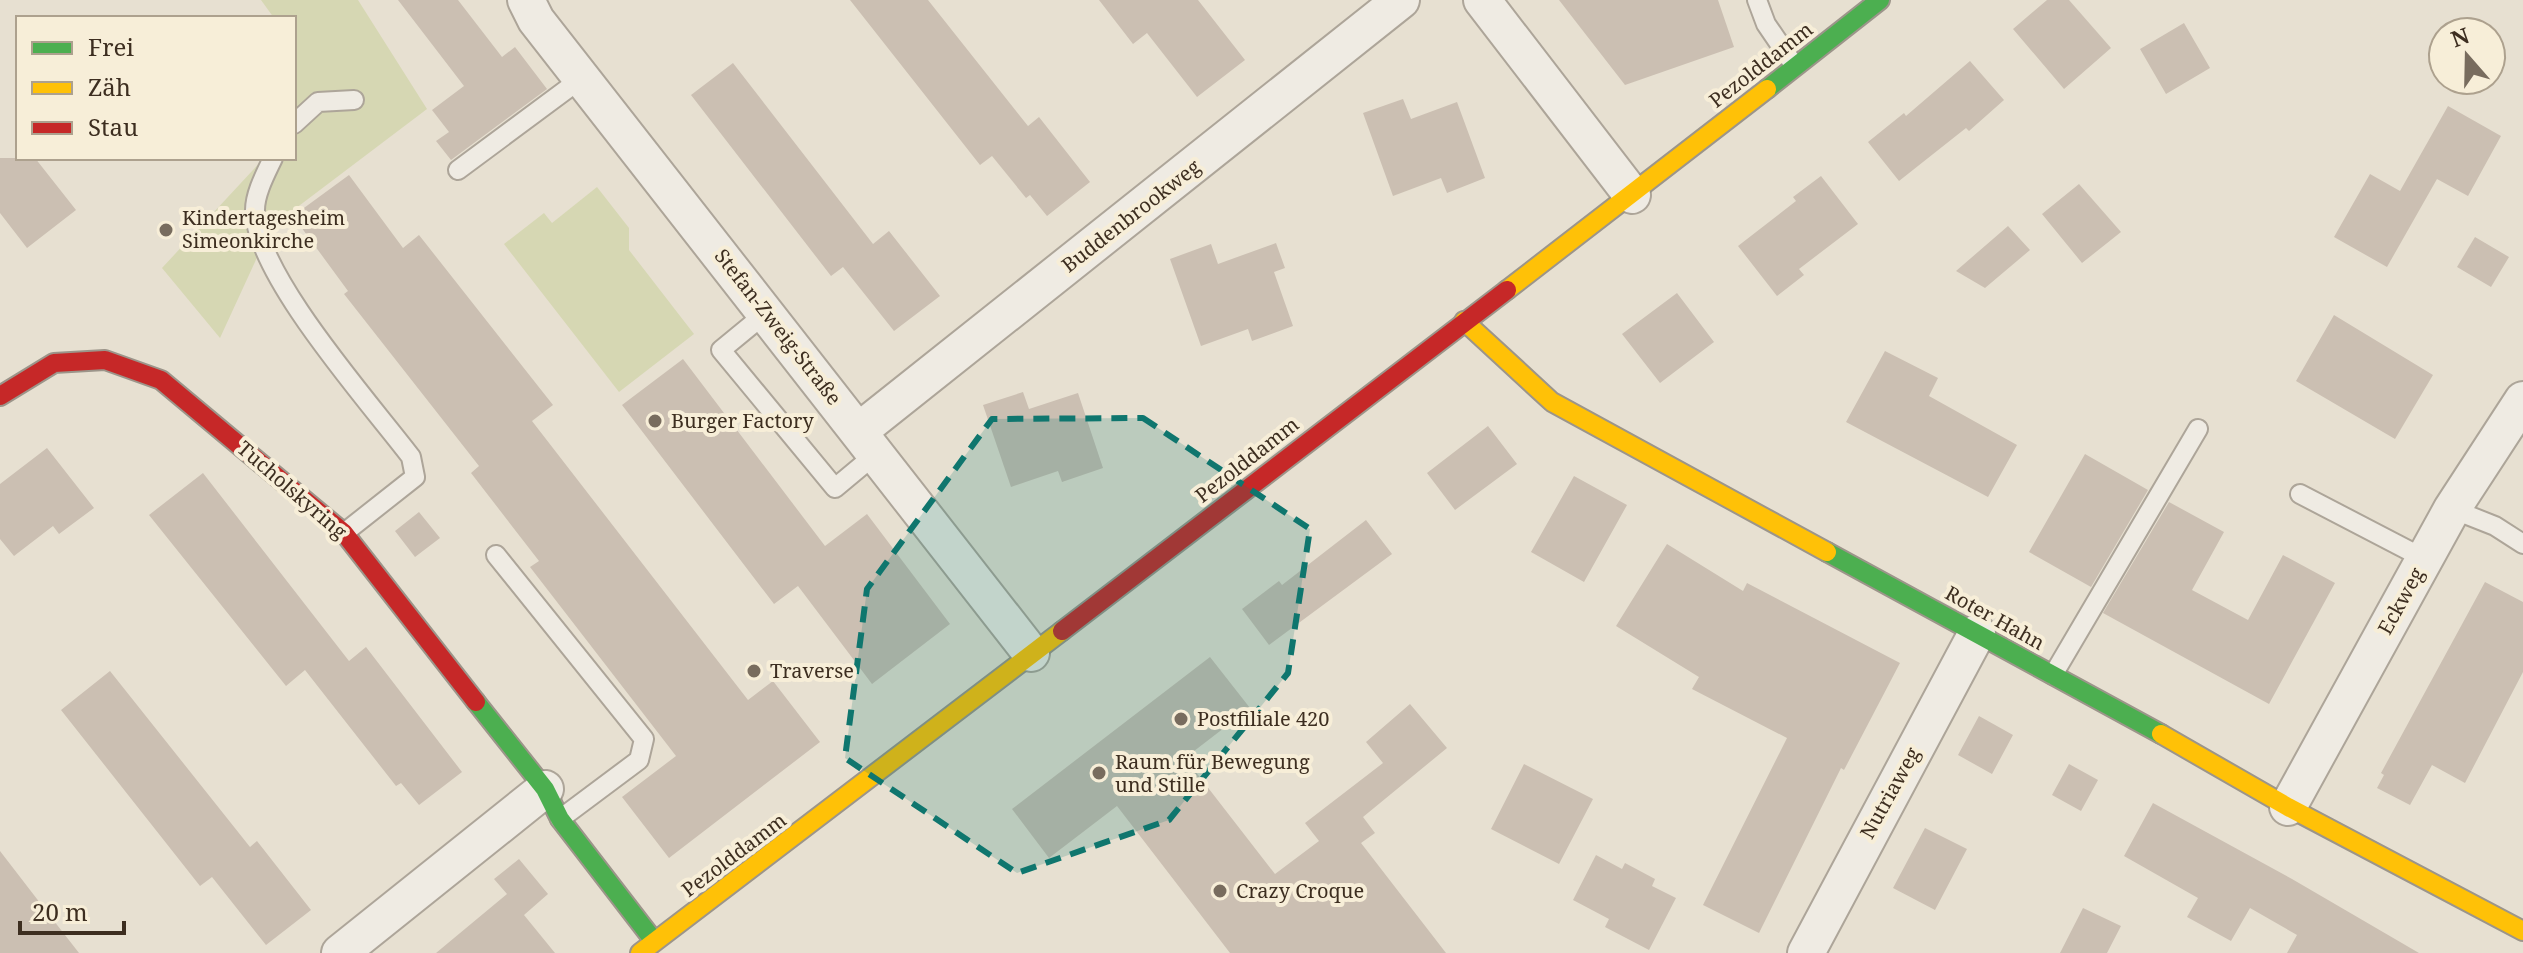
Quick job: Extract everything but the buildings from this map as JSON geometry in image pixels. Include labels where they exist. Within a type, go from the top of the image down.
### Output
[{"type":"street","name":"Stefan-Zweig-Straße","points":[[526,0],[536,20],[1031,653]]},
{"type":"street","name":"Buddenbrookweg","points":[[868,442],[1401,0]]},
{"type":"street","points":[[1482,0],[1632,195]]},
{"type":"street","name":"Pezolddamm","points":[[647,947],[1632,195],[1880,0]]},
{"type":"street","name":"Roter Hahn","points":[[1464,321],[1552,402],[1977,633],[2288,807],[2523,931]]},
{"type":"street","name":"Tucholskyring","points":[[0,396],[54,363],[105,360],[161,380],[344,533],[552,804],[647,947]]},
{"type":"street","name":"Eckweg","points":[[2288,807],[2452,509],[2523,400]]},
{"type":"street","name":"Nutriaweg","points":[[1806,953],[1977,633]]},
{"type":"street","points":[[340,953],[552,804]]},
{"type":"lane","points":[[1757,0],[1766,24],[1794,65]]},
{"type":"lane","points":[[458,170],[582,78]]},
{"type":"lane","points":[[296,122],[318,102],[354,100]]},
{"type":"lane","points":[[272,160],[254,208],[258,236],[277,279],[411,457],[415,477],[344,533]]},
{"type":"lane","points":[[766,313],[721,350],[835,488],[868,442]]},
{"type":"lane","points":[[2053,675],[2198,429]]},
{"type":"lane","points":[[2300,494],[2425,559]]},
{"type":"lane","points":[[2452,509],[2495,526],[2523,544]]},
{"type":"lane","points":[[496,555],[644,739],[639,760],[552,804]]},
{"type":"highlighted area","points":[[1143,418],[1310,529],[1288,673],[1169,820],[1017,873],[845,758],[867,589],[992,419]]},
{"type":"green space","points":[[261,0],[358,0],[427,109],[271,227],[220,338],[162,268],[262,160],[296,160],[296,16],[273,16]]},
{"type":"green space","points":[[597,187],[629,228],[629,250],[694,334],[619,392],[504,244],[544,213],[552,223]]},
{"type":"traffic: fast","points":[[1767,89],[1880,0]]},
{"type":"traffic: fast","points":[[1827,552],[2161,734]]},
{"type":"traffic: fast","points":[[476,702],[545,789],[560,819],[654,941]]},
{"type":"traffic: slow","points":[[1507,290],[1767,89]]},
{"type":"traffic: slow","points":[[1464,321],[1552,402],[1827,552]]},
{"type":"traffic: slow","points":[[640,953],[1062,631]]},
{"type":"traffic: slow","points":[[2161,734],[2288,807],[2523,931]]},
{"type":"traffic: jam","points":[[1062,631],[1507,290]]},
{"type":"traffic: jam","points":[[0,396],[54,363],[105,360],[161,380],[344,533],[476,702]]},
{"type":"place","name":"Kindertagesheim Simeonkirche","points":[[166,230]]},
{"type":"place","name":"Burger Factory","points":[[655,421]]},
{"type":"place","name":"Traverse","points":[[754,671]]},
{"type":"place","name":"Postfiliale 420","points":[[1181,719]]},
{"type":"place","name":"Raum für Bewegung und Stille","points":[[1099,773]]},
{"type":"place","name":"Crazy Croque","points":[[1220,891]]}]
